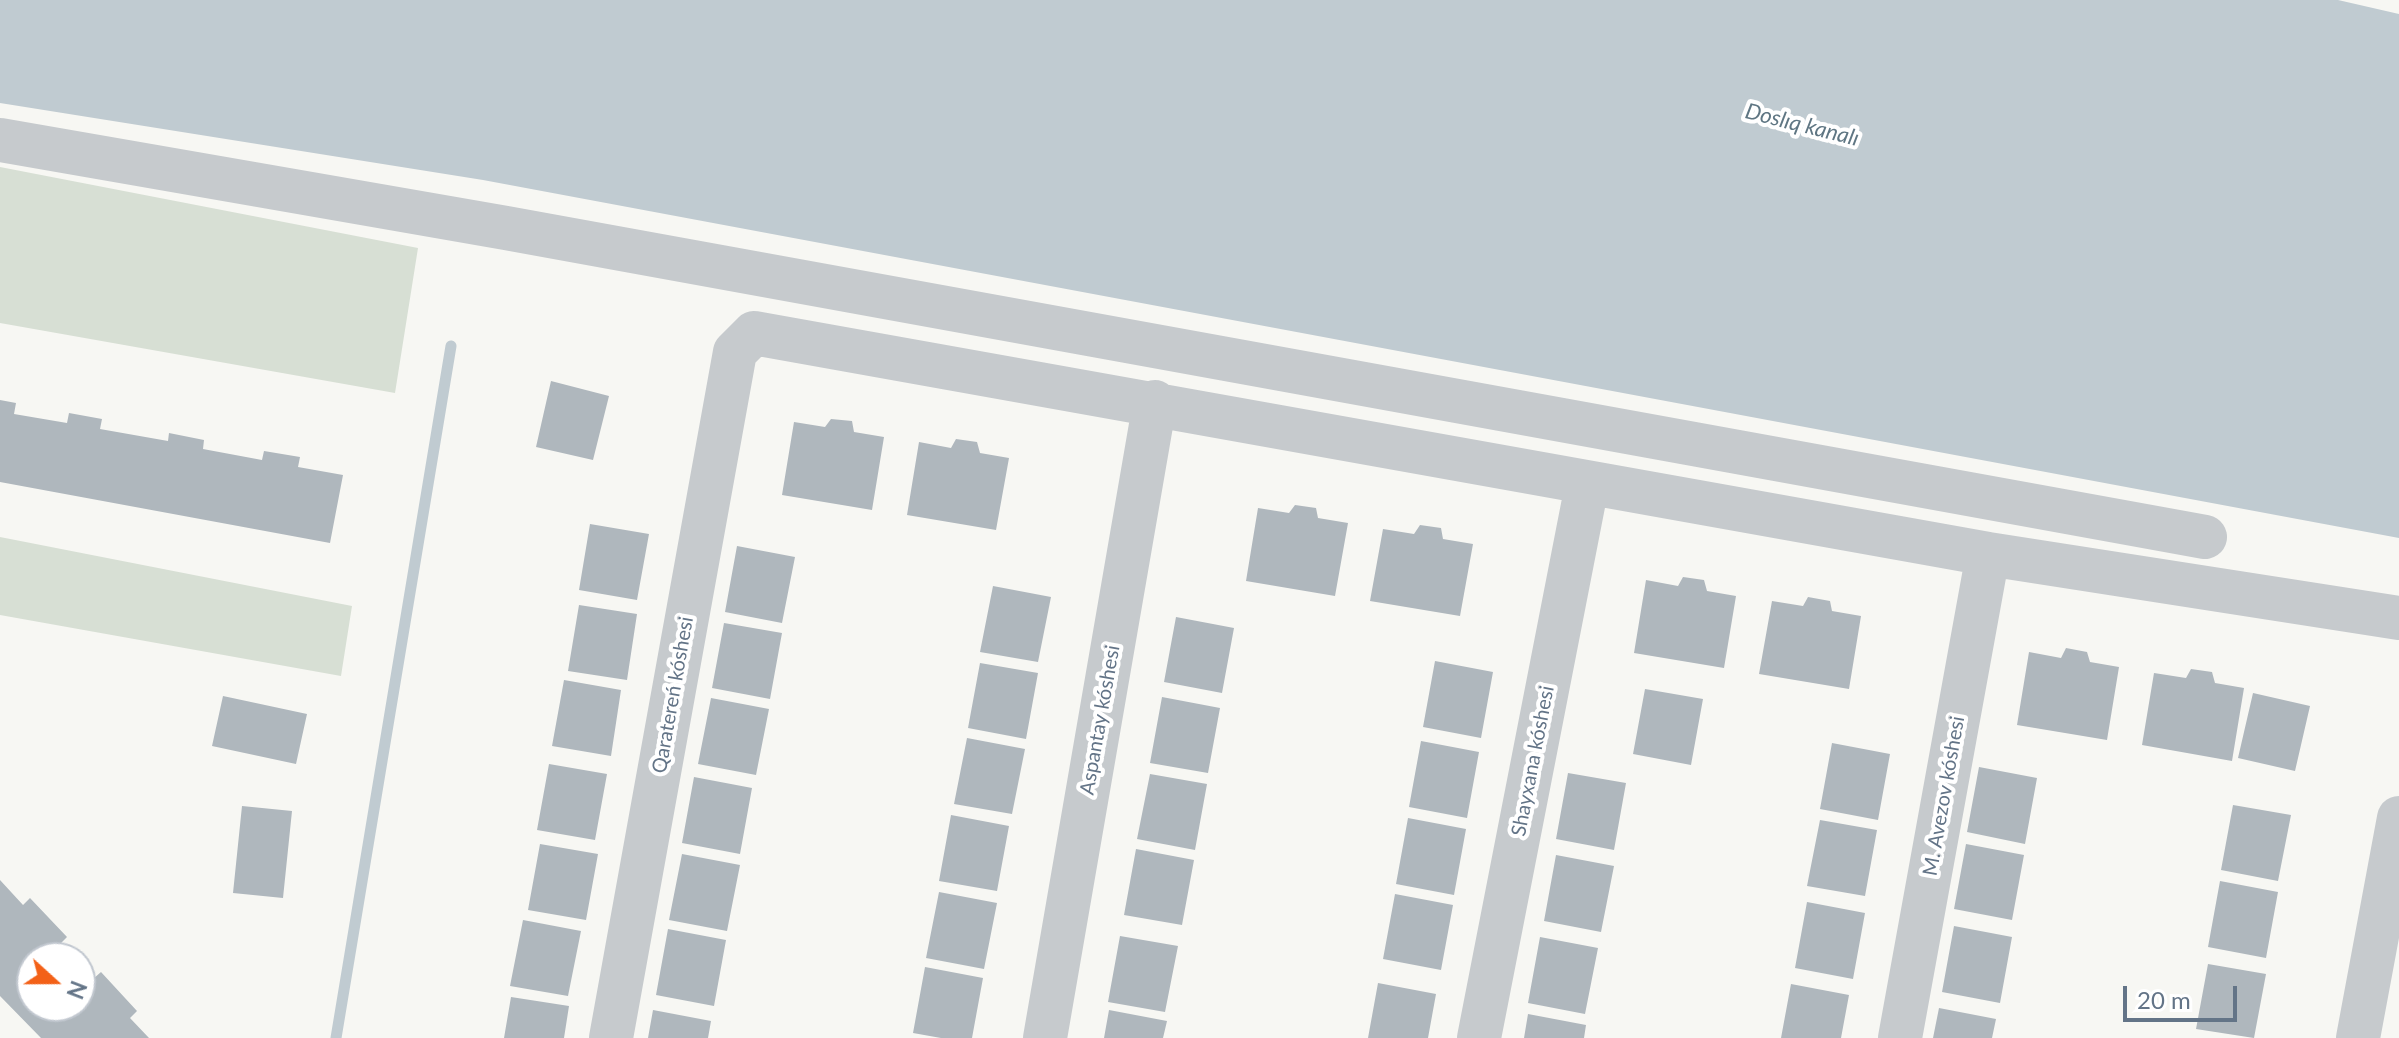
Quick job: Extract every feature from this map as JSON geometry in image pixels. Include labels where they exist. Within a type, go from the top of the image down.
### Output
[{"type":"street","points":[[0,140],[521,231],[2205,537]]},
{"type":"street","name":"Qaratereń kóshesi","points":[[611,1038],[735,352],[754,333],[1155,402]]},
{"type":"street","points":[[1155,402],[1587,485],[1988,554],[2399,618]]},
{"type":"street","name":"Aspantay kóshesi","points":[[1045,1038],[1155,402]]},
{"type":"street","name":"Shayxana kóshesi","points":[[1479,1038],[1587,485]]},
{"type":"street","name":"M. Avezov kóshesi","points":[[1900,1038],[1988,554]]},
{"type":"street","points":[[2358,1038],[2399,818]]},
{"type":"shaded area","points":[[0,167],[418,248],[395,393],[0,323]]},
{"type":"shaded area","points":[[0,537],[352,606],[341,676],[0,615]]},
{"type":"water","name":"Doslıq kanalı","points":[[0,0],[2338,0],[2399,14],[2399,538],[483,180],[0,103]]},
{"type":"building","points":[[551,381],[609,396],[593,460],[536,447]]},
{"type":"building","points":[[0,400],[16,403],[14,414],[67,423],[69,413],[102,419],[100,429],[168,441],[169,433],[204,440],[203,449],[262,460],[264,451],[300,457],[298,467],[343,475],[330,543],[0,482]]},
{"type":"building","points":[[831,419],[852,421],[854,432],[884,437],[872,510],[782,495],[794,422],[825,427]]},
{"type":"building","points":[[956,439],[977,442],[980,453],[1009,458],[996,530],[907,515],[919,442],[951,448]]},
{"type":"building","points":[[1295,505],[1316,508],[1318,518],[1348,523],[1335,596],[1246,581],[1258,508],[1289,513]]},
{"type":"building","points":[[590,524],[649,534],[637,600],[579,590]]},
{"type":"building","points":[[1420,525],[1441,528],[1443,539],[1473,544],[1460,616],[1370,601],[1383,529],[1414,534]]},
{"type":"building","points":[[737,546],[795,557],[782,623],[725,612]]},
{"type":"building","points":[[1683,577],[1704,580],[1707,591],[1736,596],[1724,668],[1634,653],[1646,580],[1678,586]]},
{"type":"building","points":[[993,586],[1051,597],[1038,662],[980,652]]},
{"type":"building","points":[[1808,597],[1830,601],[1832,611],[1861,616],[1849,689],[1759,674],[1772,601],[1803,606]]},
{"type":"building","points":[[579,605],[637,614],[627,680],[568,671]]},
{"type":"building","points":[[1176,617],[1234,628],[1222,693],[1164,682]]},
{"type":"building","points":[[724,623],[782,633],[770,699],[712,688]]},
{"type":"building","points":[[2066,648],[2087,652],[2090,662],[2119,667],[2107,740],[2017,725],[2029,652],[2061,658]]},
{"type":"building","points":[[1435,661],[1493,672],[1481,738],[1423,727]]},
{"type":"building","points":[[980,663],[1038,673],[1026,739],[968,728]]},
{"type":"building","points":[[2191,669],[2212,672],[2215,683],[2244,688],[2232,761],[2142,745],[2154,673],[2186,678]]},
{"type":"building","points":[[564,680],[621,690],[611,756],[552,746]]},
{"type":"building","points":[[1645,689],[1703,699],[1691,765],[1633,754]]},
{"type":"building","points":[[2253,693],[2310,706],[2295,771],[2238,758]]},
{"type":"building","points":[[223,696],[307,714],[296,764],[212,746]]},
{"type":"building","points":[[1162,697],[1220,708],[1208,773],[1150,763]]},
{"type":"building","points":[[711,698],[769,709],[756,775],[698,764]]},
{"type":"building","points":[[967,738],[1025,749],[1012,814],[954,804]]},
{"type":"building","points":[[1421,741],[1479,752],[1467,818],[1409,807]]},
{"type":"building","points":[[1832,743],[1890,754],[1878,820],[1820,809]]},
{"type":"building","points":[[549,764],[607,774],[595,840],[537,830]]},
{"type":"building","points":[[1979,767],[2037,778],[2025,844],[1967,832]]},
{"type":"building","points":[[1568,773],[1626,783],[1614,850],[1556,839]]},
{"type":"building","points":[[1150,774],[1207,784],[1195,850],[1137,839]]},
{"type":"building","points":[[694,777],[752,788],[740,854],[682,843]]},
{"type":"building","points":[[2233,805],[2291,815],[2278,881],[2221,870]]},
{"type":"building","points":[[242,806],[292,811],[283,898],[233,893]]},
{"type":"building","points":[[951,815],[1009,826],[997,891],[939,881]]},
{"type":"building","points":[[1408,818],[1466,829],[1454,895],[1396,884]]},
{"type":"building","points":[[1820,820],[1877,830],[1865,896],[1807,886]]},
{"type":"building","points":[[540,844],[598,854],[586,920],[528,910]]},
{"type":"building","points":[[1966,844],[2024,855],[2012,920],[1954,909]]},
{"type":"building","points":[[1136,849],[1194,860],[1182,925],[1124,915]]},
{"type":"building","points":[[682,854],[740,865],[727,931],[669,920]]},
{"type":"building","points":[[1556,855],[1614,866],[1601,932],[1544,921]]},
{"type":"building","points":[[0,880],[23,905],[30,898],[67,937],[62,942],[16,942],[16,1012],[0,996]]},
{"type":"building","points":[[2220,881],[2278,892],[2266,958],[2208,947]]},
{"type":"building","points":[[939,892],[997,903],[984,969],[926,958]]},
{"type":"building","points":[[1395,894],[1453,905],[1441,970],[1383,959]]},
{"type":"building","points":[[1807,902],[1865,913],[1853,979],[1795,968]]},
{"type":"building","points":[[523,920],[581,931],[568,996],[510,986]]},
{"type":"building","points":[[1954,926],[2012,937],[2000,1003],[1942,992]]},
{"type":"building","points":[[668,929],[726,940],[714,1006],[656,995]]},
{"type":"building","points":[[1120,936],[1178,946],[1165,1012],[1108,1002]]},
{"type":"building","points":[[1540,937],[1598,948],[1585,1014],[1528,1003]]},
{"type":"building","points":[[2208,964],[2266,974],[2254,1038],[2196,1029]]},
{"type":"building","points":[[925,967],[983,978],[972,1038],[941,1038],[913,1033]]},
{"type":"building","points":[[101,972],[137,1011],[130,1018],[149,1038],[41,1038],[25,1022],[96,1022],[96,976]]},
{"type":"building","points":[[1378,983],[1436,994],[1428,1038],[1368,1038]]},
{"type":"building","points":[[1791,984],[1849,995],[1841,1038],[1781,1038]]},
{"type":"building","points":[[511,997],[569,1006],[564,1038],[504,1038]]},
{"type":"building","points":[[1939,1008],[1996,1019],[1992,1038],[1933,1038]]},
{"type":"building","points":[[653,1010],[711,1021],[708,1038],[648,1038]]},
{"type":"building","points":[[1109,1010],[1167,1021],[1163,1038],[1104,1038]]},
{"type":"building","points":[[1528,1014],[1586,1025],[1584,1038],[1524,1038]]},
{"type":"waterway","points":[[336,1038],[451,346]]}]
